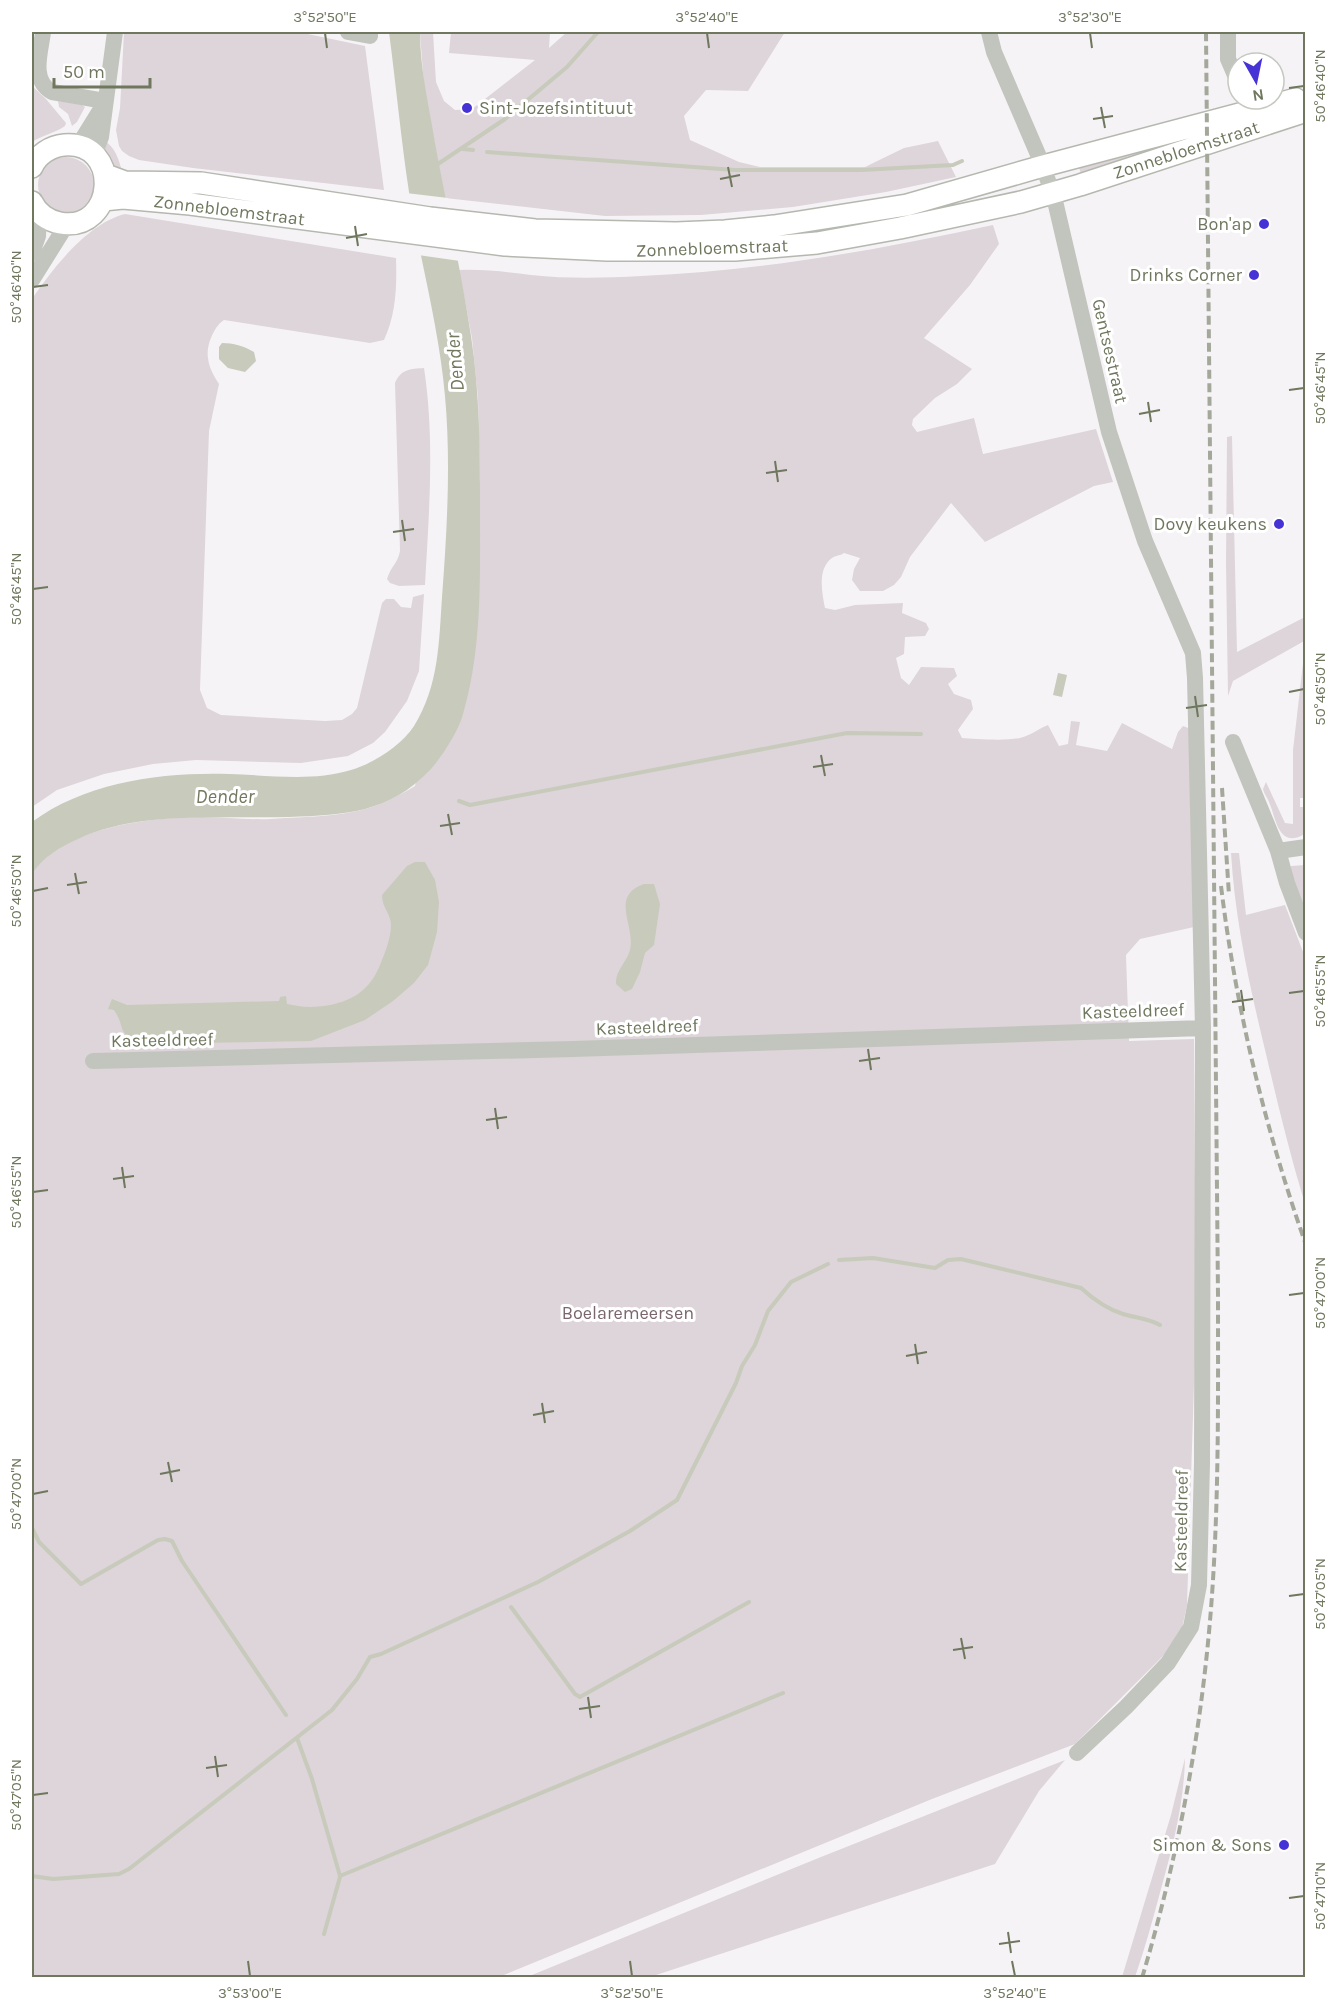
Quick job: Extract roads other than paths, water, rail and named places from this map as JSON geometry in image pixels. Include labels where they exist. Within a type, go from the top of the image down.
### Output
[{"type":"main road","name":"Zonnebloemstraat","points":[[1286,99],[1305,96]]},
{"type":"main road","name":"Zonnebloemstraat","points":[[505,236],[676,233],[774,226],[907,205],[1231,111]]},
{"type":"main road","name":"Zonnebloemstraat","points":[[103,200],[123,198],[367,218],[505,236],[651,251],[735,250],[793,245],[900,228],[1053,194],[1305,111]]},
{"type":"main road","points":[[32,164],[48,149],[60,145],[86,151],[106,175],[103,200],[88,218],[67,224],[48,219],[35,207]]},
{"type":"main road","name":"Zonnebloemstraat","points":[[106,175],[125,182],[201,183],[367,218]]},
{"type":"street","points":[[44,32],[38,71],[44,87],[52,92],[105,101]]},
{"type":"street","points":[[86,151],[105,101],[115,32]]},
{"type":"street","points":[[348,32],[370,34]]},
{"type":"street","name":"Gentsestraat","points":[[989,32],[994,52],[1053,194],[1109,432],[1145,541],[1193,653],[1196,678]]},
{"type":"street","points":[[1228,32],[1228,51]]},
{"type":"street","points":[[32,253],[38,236],[35,207]]},
{"type":"street","points":[[32,280],[67,224]]},
{"type":"street","name":"Kasteeldreef","points":[[1077,1753],[1168,1663],[1191,1628],[1199,1585],[1202,1464],[1203,1028],[1196,678]]},
{"type":"street","points":[[1233,742],[1278,851],[1305,933]]},
{"type":"street","points":[[1278,851],[1305,847]]},
{"type":"street","name":"Kasteeldreef","points":[[93,1061],[585,1049],[1203,1028]]},
{"type":"water","name":"Dender","points":[[389,32],[420,32],[425,88],[463,287],[474,358],[480,446],[480,589],[474,665],[458,728],[440,758],[414,784],[399,795],[365,809],[329,815],[182,818],[127,824],[102,830],[65,845],[52,853],[32,874],[32,822],[76,797],[126,782],[178,775],[306,777],[336,774],[369,763],[394,747],[409,733],[422,711],[433,679],[440,631],[448,496],[447,421],[438,345],[403,152]]},
{"type":"water","points":[[222,343],[238,345],[254,352],[256,361],[245,372],[228,368],[219,359],[219,347]]},
{"type":"water","points":[[1058,673],[1067,675],[1062,697],[1053,695]]},
{"type":"water","points":[[415,862],[425,862],[435,880],[439,902],[437,932],[428,965],[414,983],[365,1020],[311,1041],[141,1044],[128,1037],[114,1010],[108,1009],[112,999],[127,1005],[279,1001],[280,997],[286,996],[287,1004],[310,1007],[333,1004],[352,997],[361,992],[375,976],[387,945],[391,921],[383,904],[382,895],[407,866]]},
{"type":"water","points":[[644,884],[654,884],[660,904],[654,945],[645,953],[632,989],[625,992],[616,984],[616,979],[630,950],[626,904],[628,896],[634,889]]},
{"type":"waterway","points":[[435,166],[505,119],[567,67],[598,32]]},
{"type":"waterway","points":[[463,149],[473,150]]},
{"type":"waterway","points":[[487,152],[735,170],[861,170],[953,165],[962,161]]},
{"type":"waterway","points":[[459,801],[470,805],[847,733],[921,734]]},
{"type":"waterway","points":[[839,1260],[873,1258],[935,1268],[948,1260],[961,1259],[1081,1288],[1095,1300],[1111,1309],[1160,1325]]},
{"type":"waterway","points":[[32,1876],[53,1879],[119,1874],[129,1869],[332,1710],[357,1679],[370,1657],[538,1582],[630,1531],[677,1500],[736,1383],[742,1366],[755,1345],[768,1311],[791,1282],[828,1264]]},
{"type":"waterway","points":[[32,1528],[39,1542],[81,1584],[158,1540],[172,1541],[182,1561],[286,1715]]},
{"type":"waterway","points":[[511,1607],[575,1694],[580,1697],[749,1602]]},
{"type":"waterway","points":[[297,1738],[312,1779],[340,1876],[783,1693]]},
{"type":"waterway","points":[[324,1934],[340,1877]]},
{"type":"railway","points":[[1142,1978],[1178,1836],[1196,1740],[1208,1643],[1216,1520],[1218,1296],[1206,32]]},
{"type":"railway","points":[[1222,788],[1229,895]]},
{"type":"railway","points":[[1221,886],[1235,978],[1254,1068],[1278,1157],[1306,1245]]},
{"type":"place","name":"Sint-Jozefsintituut","points":[[467,108]]},
{"type":"place","name":"Bon'ap","points":[[1264,224]]},
{"type":"place","name":"Drinks Corner","points":[[1254,275]]},
{"type":"place","name":"Dovy keukens","points":[[1279,524]]},
{"type":"place","name":"Simon & Sons","points":[[1284,1845]]},
{"type":"park label","name":"Boelaremeersen","points":[[628,1313]]}]
